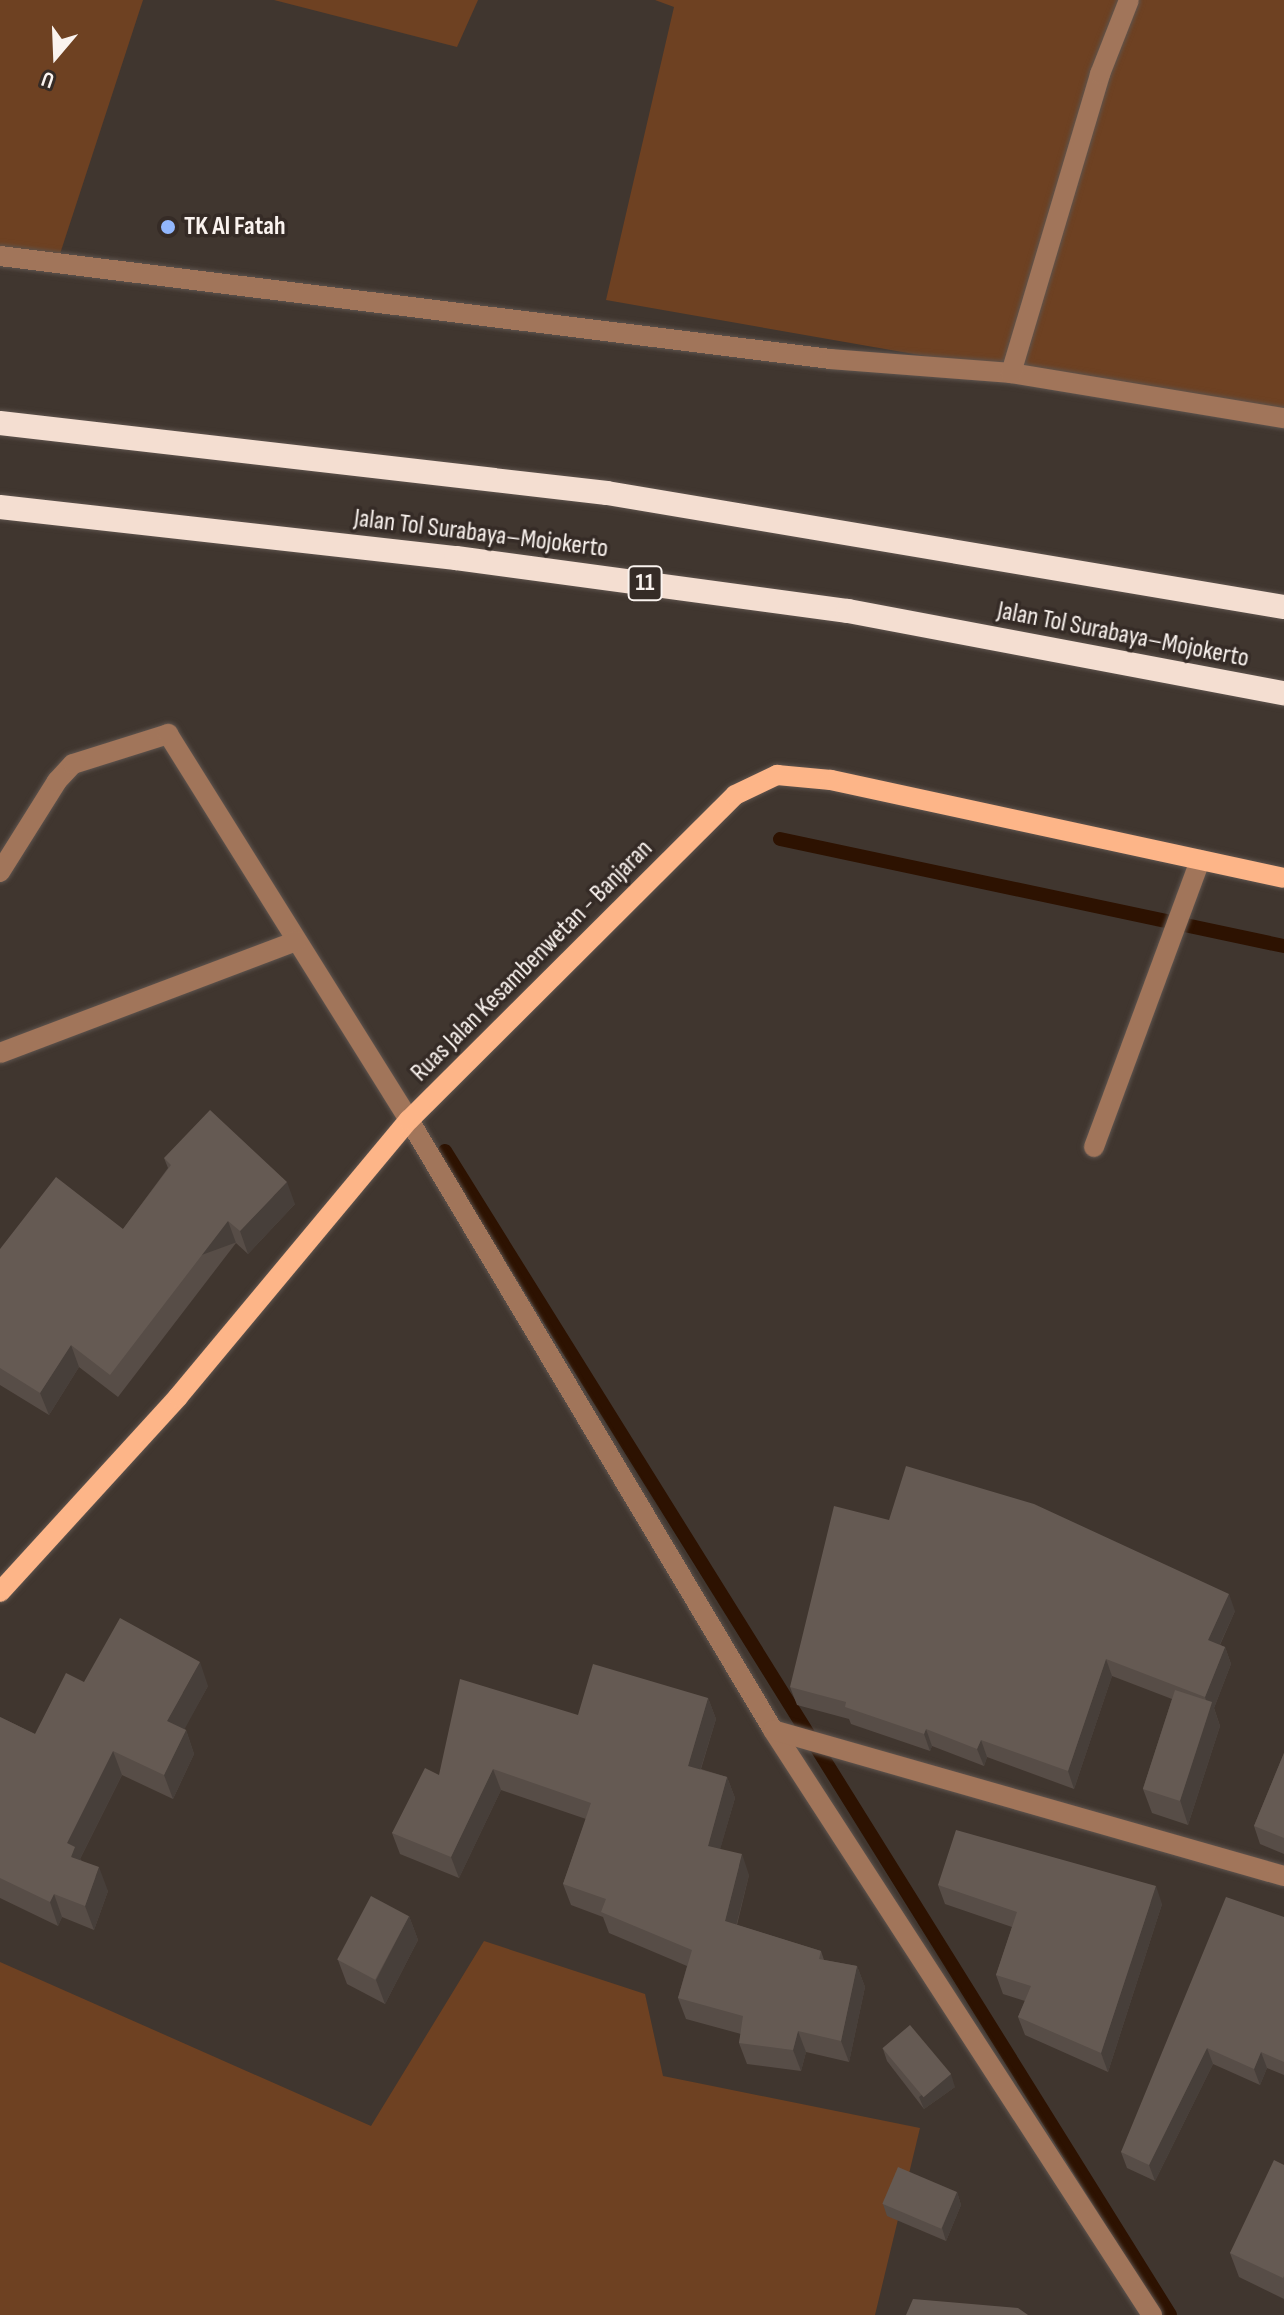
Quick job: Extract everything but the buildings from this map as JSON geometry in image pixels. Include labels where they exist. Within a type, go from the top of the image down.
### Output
[{"type":"highway","name":"Jalan Tol Surabaya–Mojokerto","points":[[0,423],[607,493],[1284,607]]},
{"type":"highway","name":"Jalan Tol Surabaya–Mojokerto","points":[[0,507],[456,558],[848,611],[1284,693]]},
{"type":"main road","name":"Ruas Jalan Kesambenwetan - Banjaran","points":[[0,1592],[178,1397],[409,1120],[735,795],[777,775],[831,780],[1284,878]]},
{"type":"street","points":[[1011,373],[1100,74],[1129,0]]},
{"type":"street","points":[[0,256],[830,359],[1011,373],[1284,418]]},
{"type":"street","points":[[0,872],[57,781],[73,764],[168,734],[409,1120],[773,1730],[1152,2315]]},
{"type":"street","points":[[1094,1147],[1200,860]]},
{"type":"street","points":[[0,1053],[296,941]]},
{"type":"street","points":[[773,1730],[1284,1876]]},
{"type":"shaded area","points":[[0,0],[143,0],[57,263],[0,247]]},
{"type":"shaded area","points":[[274,0],[478,0],[457,47]]},
{"type":"shaded area","points":[[655,0],[1284,0],[1284,419],[606,300],[674,7]]},
{"type":"shaded area","points":[[484,1941],[645,1994],[663,2076],[920,2128],[875,2315],[0,2315],[0,1962],[371,2126]]},
{"type":"waterway","points":[[780,839],[1284,946]]},
{"type":"waterway","points":[[445,1151],[1170,2315]]},
{"type":"place","name":"TK Al Fatah","points":[[168,227]]}]
